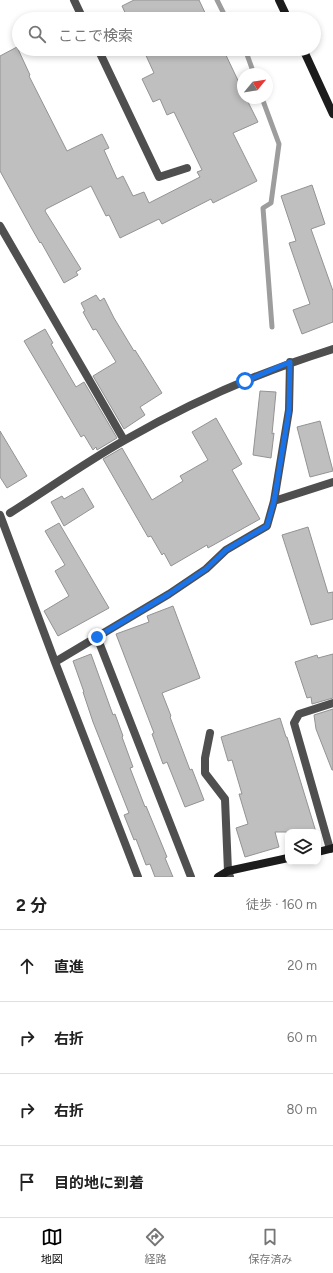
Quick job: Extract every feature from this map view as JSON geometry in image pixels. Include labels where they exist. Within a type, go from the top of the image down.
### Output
[{"type":"street","points":[[74,0],[80,12]]},
{"type":"street","points":[[279,0],[285,12]]},
{"type":"street","points":[[101,56],[159,177],[187,168]]},
{"type":"street","points":[[306,56],[333,114]]},
{"type":"street","points":[[0,226],[124,440]]},
{"type":"street","points":[[10,513],[124,440],[159,421],[290,362],[333,349]]},
{"type":"street","points":[[55,662],[169,594],[206,569],[226,550],[267,526],[274,501],[289,410],[290,362]]},
{"type":"street","points":[[274,501],[333,482]]},
{"type":"street","points":[[0,516],[138,877]]},
{"type":"street","points":[[97,637],[191,877]]},
{"type":"street","points":[[321,851],[332,849],[294,723],[299,714],[333,703]]},
{"type":"street","points":[[210,733],[205,773],[225,799],[229,874]]},
{"type":"street","points":[[218,877],[285,859]]},
{"type":"building","points":[[134,0],[199,0],[205,12],[125,12],[122,6]]},
{"type":"building","points":[[12,50],[12,56],[21,56],[30,75],[29,76],[67,151],[102,134],[109,148],[104,150],[117,179],[123,176],[133,196],[144,192],[149,203],[200,177],[197,172],[202,170],[174,112],[167,115],[160,99],[153,102],[142,79],[154,73],[146,56],[226,56],[237,78],[237,104],[249,104],[258,122],[233,133],[257,181],[213,203],[211,199],[162,224],[159,219],[120,238],[109,215],[106,216],[91,186],[46,209],[45,211],[81,269],[76,272],[78,275],[64,283],[0,171],[0,56]]},
{"type":"building","points":[[312,185],[325,224],[311,229],[333,291],[333,322],[302,334],[293,310],[310,304],[289,243],[296,241],[281,196]]},
{"type":"building","points":[[96,295],[100,301],[104,298],[134,351],[135,350],[162,393],[140,407],[145,415],[124,429],[93,376],[116,362],[96,329],[93,330],[83,312],[85,311],[81,303]]},
{"type":"building","points":[[45,329],[53,343],[51,344],[76,387],[84,382],[117,438],[97,450],[96,447],[93,450],[84,435],[81,437],[24,341]]},
{"type":"building","points":[[260,391],[276,392],[271,458],[253,455]]},
{"type":"building","points":[[216,418],[242,464],[232,470],[260,519],[208,548],[207,545],[171,566],[164,553],[162,555],[151,536],[148,537],[103,459],[122,448],[152,500],[183,481],[180,476],[208,460],[192,432]]},
{"type":"building","points":[[320,421],[333,471],[310,477],[297,427]]},
{"type":"building","points":[[0,431],[27,476],[7,488],[0,477]]},
{"type":"building","points":[[83,488],[94,507],[64,526],[51,502],[62,496],[64,499]]},
{"type":"building","points":[[59,523],[109,608],[58,636],[44,611],[69,596],[55,571],[65,565],[45,531]]},
{"type":"building","points":[[308,527],[328,593],[333,592],[333,619],[311,625],[282,535]]},
{"type":"building","points":[[173,606],[200,678],[162,693],[190,770],[192,769],[204,800],[185,807],[167,762],[163,764],[152,734],[154,733],[116,634],[149,622],[147,616]]},
{"type":"building","points":[[91,654],[113,715],[115,714],[123,736],[122,737],[133,767],[130,768],[167,857],[165,858],[173,877],[155,877],[150,864],[146,865],[136,839],[134,840],[124,815],[129,813],[93,722],[73,661]]},
{"type":"building","points":[[333,654],[333,698],[312,704],[311,697],[307,698],[295,662],[317,655],[318,658]]},
{"type":"building","points":[[333,709],[332,770],[316,729],[314,715]]},
{"type":"building","points":[[280,718],[315,829],[285,829],[285,832],[275,832],[279,847],[245,857],[236,828],[248,824],[239,794],[242,794],[232,760],[228,761],[221,737]]},
{"type":"waterway","points":[[217,0],[223,12]]},
{"type":"waterway","points":[[248,56],[252,68]]},
{"type":"waterway","points":[[264,104],[279,144],[271,203],[263,208],[272,327]]},
{"type":"route","points":[[97,637],[169,594],[206,569],[226,550],[267,526],[274,501],[289,410],[290,362],[245,381]]}]
